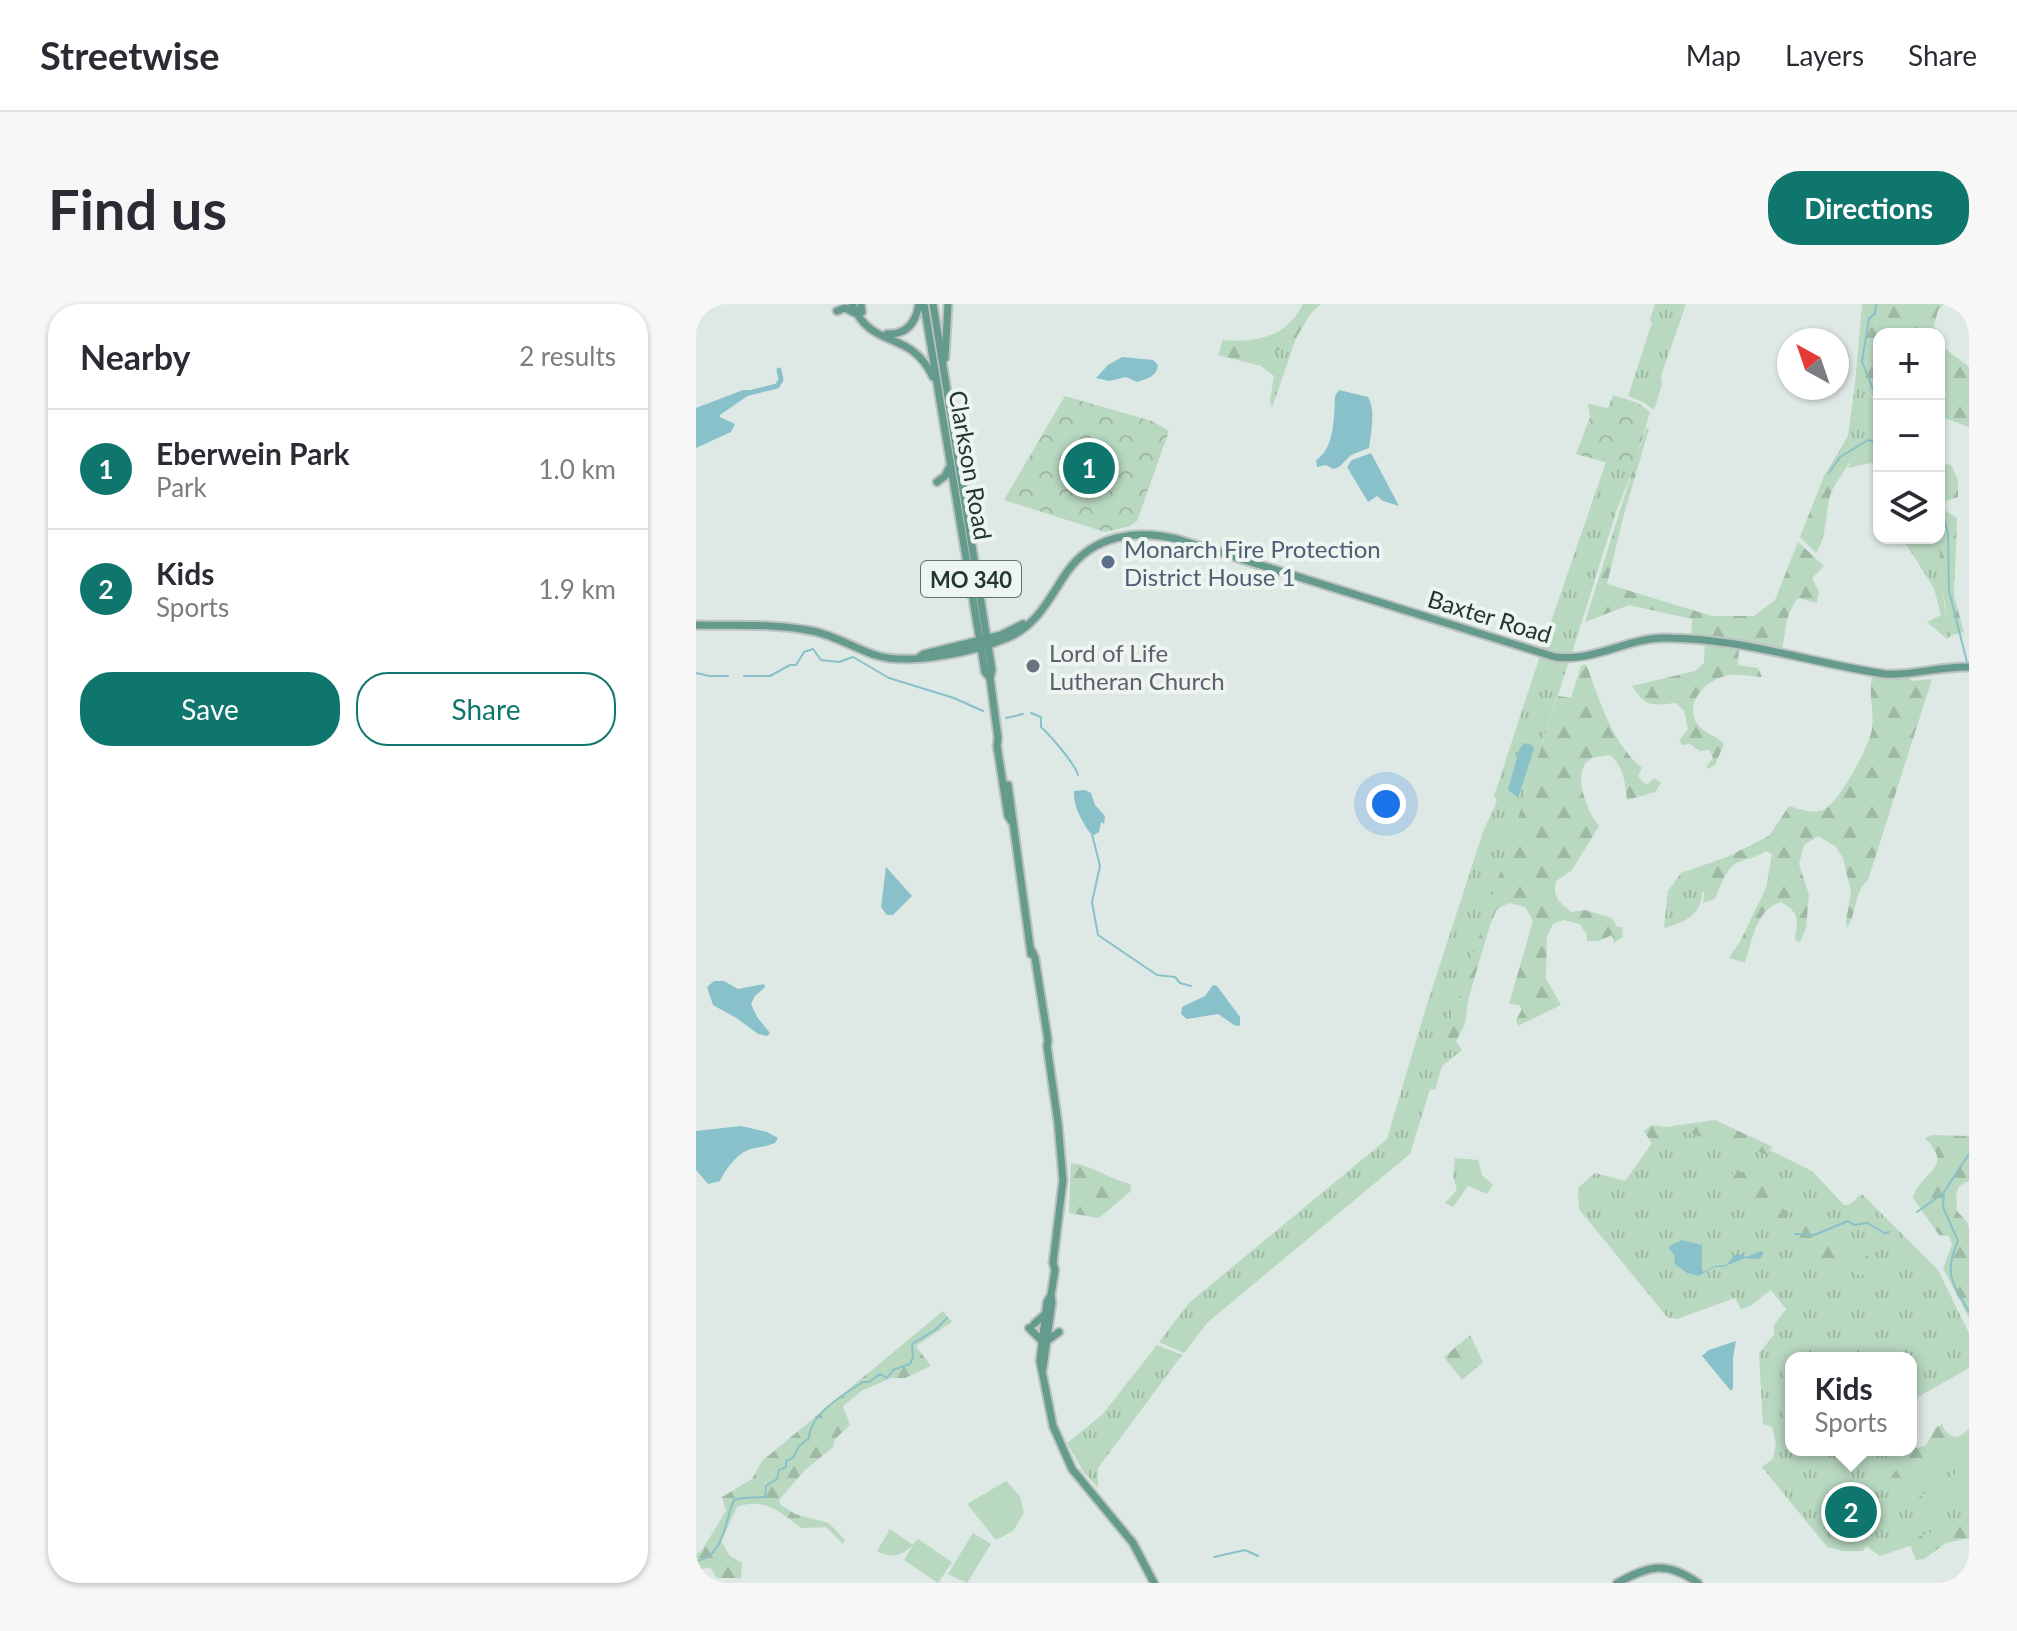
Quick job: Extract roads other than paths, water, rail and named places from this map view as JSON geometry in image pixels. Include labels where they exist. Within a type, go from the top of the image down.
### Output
[{"type":"main road","points":[[853,304],[879,332],[897,334],[910,327],[921,304]]},
{"type":"main road","name":"Clarkson Road","points":[[921,304],[982,627]]},
{"type":"main road","name":"Clarkson Road","points":[[933,304],[982,627],[985,672],[990,678],[1008,816],[1012,822],[1043,1041],[1047,1046],[1058,1123],[1063,1189],[1044,1341]]},
{"type":"main road","points":[[945,380],[948,304]]},
{"type":"main road","points":[[837,311],[845,308],[860,310]]},
{"type":"main road","points":[[860,310],[865,326],[877,335],[898,341],[917,353],[926,363],[936,384]]},
{"type":"main road","points":[[937,482],[947,474],[949,465]]},
{"type":"main road","name":"Baxter Road","points":[[698,623],[791,627],[814,631],[878,655],[925,659],[1000,638],[1038,614],[1070,569],[1092,549],[1114,538],[1151,533],[1555,657],[1589,657],[1649,639],[1673,638],[1740,645],[1885,674],[1904,675],[1934,668],[1967,667]]},
{"type":"main road","points":[[982,627],[1000,638],[986,656],[971,645],[982,627]]},
{"type":"main road","name":"Clarkson Road","points":[[1051,1295],[1046,1313],[1043,1368],[1053,1426],[1076,1475],[1131,1540],[1154,1583]]},
{"type":"main road","points":[[1046,1313],[1032,1326],[1044,1341],[1059,1332]]},
{"type":"main road","points":[[1617,1583],[1639,1572],[1659,1567],[1675,1570],[1698,1583]]},
{"type":"water","points":[[1122,357],[1153,360],[1158,365],[1156,372],[1137,382],[1126,377],[1109,381],[1096,378],[1108,365]]},
{"type":"water","points":[[749,390],[749,395],[720,415],[735,424],[731,432],[696,448],[696,408]]},
{"type":"water","points":[[1339,390],[1368,397],[1372,415],[1369,448],[1351,455],[1339,467],[1317,467],[1316,460],[1330,440],[1335,396]]},
{"type":"water","points":[[1371,453],[1399,506],[1377,496],[1368,502],[1347,467],[1352,460]]},
{"type":"water","points":[[1524,743],[1532,745],[1534,749],[1519,795],[1516,796],[1508,790],[1519,750]]},
{"type":"water","points":[[1074,791],[1091,793],[1095,805],[1105,816],[1104,824],[1101,822],[1099,832],[1094,835],[1084,824],[1075,803]]},
{"type":"water","points":[[886,867],[912,896],[893,915],[887,915],[881,907]]},
{"type":"water","points":[[714,981],[724,981],[738,989],[764,984],[765,987],[751,1004],[770,1033],[767,1036],[758,1034],[713,1005],[707,987]]},
{"type":"water","points":[[1213,985],[1217,986],[1240,1017],[1240,1026],[1218,1014],[1187,1019],[1181,1014],[1182,1007],[1205,996]]},
{"type":"water","points":[[741,1126],[778,1138],[775,1143],[744,1152],[720,1181],[708,1184],[696,1170],[696,1131]]},
{"type":"water","points":[[1682,1240],[1702,1245],[1704,1272],[1714,1266],[1726,1265],[1737,1253],[1746,1257],[1761,1251],[1764,1253],[1760,1259],[1745,1258],[1723,1267],[1714,1267],[1699,1276],[1687,1273],[1675,1264],[1669,1248]]},
{"type":"water","points":[[1736,1341],[1731,1391],[1702,1356],[1709,1350]]},
{"type":"waterway","points":[[1876,304],[1875,313],[1869,319],[1862,361],[1877,400]]},
{"type":"waterway","points":[[749,393],[777,386],[781,380],[779,370]]},
{"type":"waterway","points":[[1829,473],[1840,457],[1868,440],[1873,441]]},
{"type":"waterway","points":[[1945,522],[1949,591],[1967,662]]},
{"type":"waterway","points":[[744,676],[770,676],[796,665],[804,652],[813,649],[821,660],[839,662],[853,657],[889,678],[954,698],[983,711]]},
{"type":"waterway","points":[[696,673],[728,676]]},
{"type":"waterway","points":[[1031,713],[1041,717],[1041,727],[1068,757],[1078,775]]},
{"type":"waterway","points":[[1006,718],[1023,714]]},
{"type":"waterway","points":[[1092,834],[1100,866],[1092,902],[1098,935],[1157,975],[1175,977],[1180,983],[1191,986]]},
{"type":"waterway","points":[[1969,1154],[1944,1192],[1943,1207],[1958,1241],[1951,1262],[1952,1278],[1969,1312]]},
{"type":"waterway","points":[[1917,1212],[1942,1194]]},
{"type":"waterway","points":[[1795,1234],[1814,1235],[1848,1221],[1854,1225],[1867,1223],[1885,1233],[1889,1232]]},
{"type":"waterway","points":[[696,1561],[705,1558],[718,1546],[734,1500],[765,1497],[766,1486],[777,1479],[779,1470],[786,1467],[786,1461],[793,1458],[799,1446],[809,1438],[815,1421],[822,1413],[863,1382],[869,1382],[880,1374],[887,1378],[893,1370],[910,1364],[912,1344],[935,1330],[947,1318]]},
{"type":"waterway","points":[[1214,1557],[1245,1550],[1258,1556]]},
{"type":"place","name":"Eberwein Park","points":[[1089,468]]},
{"type":"place","name":"Monarch Fire Protection District House 1","points":[[1108,562]]},
{"type":"place","name":"Lord of Life Lutheran Church","points":[[1033,666]]},
{"type":"place","name":"Kids","points":[[1851,1512]]}]
